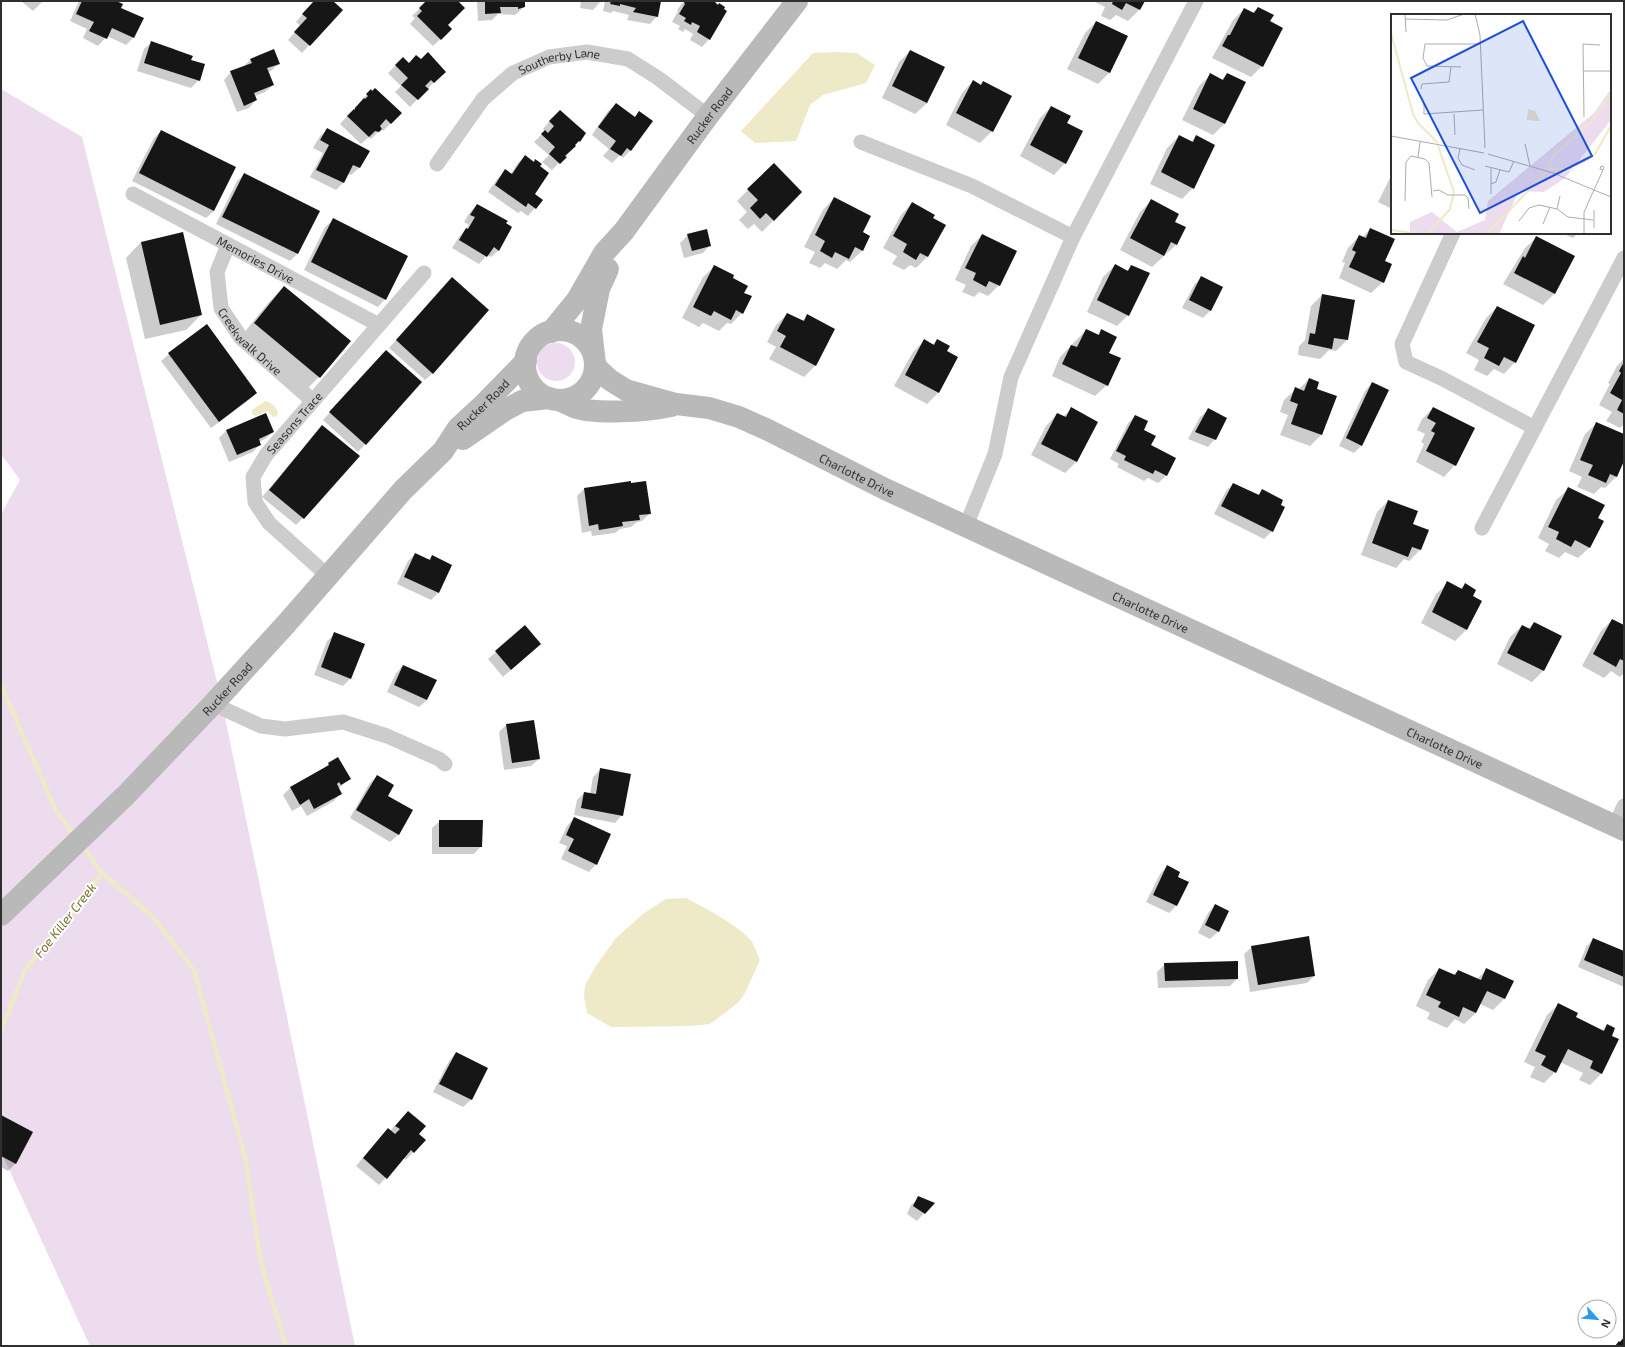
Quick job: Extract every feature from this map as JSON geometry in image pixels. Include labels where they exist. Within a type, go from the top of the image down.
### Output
[{"type":"main road","name":"Rucker Road","points":[[551,332],[578,300],[604,253],[624,231],[708,116],[797,1]]},
{"type":"main road","name":"Rucker Road","points":[[594,359],[591,329],[599,289],[624,231]]},
{"type":"main road","points":[[560,330],[571,332],[581,337],[589,345],[594,359],[593,377],[588,387],[579,395],[568,399],[554,399],[536,390],[529,380],[526,369],[526,361],[531,347],[539,338],[551,332],[560,330]]},
{"type":"main road","name":"Charlotte Drive","points":[[594,359],[598,369],[610,380],[626,390],[676,404],[709,408],[739,417],[885,489],[1620,828]]},
{"type":"main road","name":"Rucker Road","points":[[1,915],[99,821],[213,704],[287,623],[403,490],[443,451],[458,428],[526,361]]},
{"type":"main road","name":"Rucker Road","points":[[443,451],[461,441],[511,406],[522,401],[554,399]]},
{"type":"main road","name":"Charlotte Drive","points":[[554,399],[574,407],[597,412],[660,408],[676,404]]},
{"type":"street","points":[[966,526],[995,454],[1011,377],[1073,237],[1196,1]]},
{"type":"street","name":"Southerby Lane","points":[[437,164],[483,99],[513,73],[549,58],[587,52],[628,59],[658,78],[708,116]]},
{"type":"street","points":[[861,142],[972,186],[1073,237]]},
{"type":"street","name":"Memories Drive","points":[[133,194],[379,325]]},
{"type":"street","points":[[1453,234],[1402,344],[1406,362],[1441,378],[1535,428]]},
{"type":"street","name":"Creekwalk Drive","points":[[228,245],[217,272],[221,308],[241,338],[313,402]]},
{"type":"street","points":[[1482,528],[1624,258]]},
{"type":"street","name":"Seasons Trace","points":[[328,576],[269,523],[255,502],[254,477],[266,455],[424,273]]},
{"type":"street","points":[[213,704],[261,726],[285,729],[343,722],[387,736],[439,759],[445,764]]},
{"type":"street","points":[[1620,828],[1624,806]]},
{"type":"shaded area","points":[[813,53],[857,53],[875,65],[866,83],[823,95],[810,105],[796,141],[755,143],[741,131]]},
{"type":"shaded area","points":[[1,89],[82,137],[221,698],[355,1346],[90,1346],[1,1152],[1,514],[20,480],[1,454]]},
{"type":"shaded area","points":[[552,343],[560,343],[567,346],[572,351],[575,362],[572,373],[567,378],[560,381],[552,381],[545,378],[540,373],[537,366],[537,358],[540,351],[545,346]]},
{"type":"shaded area","points":[[265,401],[275,407],[278,413],[276,417],[273,417],[268,411],[255,416],[252,413],[252,410]]},
{"type":"shaded area","points":[[686,898],[731,924],[752,942],[760,960],[745,993],[739,1002],[710,1024],[690,1026],[611,1027],[587,1013],[584,997],[585,985],[596,966],[616,938],[644,913],[666,899]]},
{"type":"building","points":[[82,1],[116,1],[123,4],[121,8],[144,18],[134,38],[112,28],[107,39],[89,31],[94,22],[76,14]]},
{"type":"building","points":[[314,1],[333,1],[343,10],[310,46],[294,32],[307,18],[302,14]]},
{"type":"building","points":[[426,1],[458,1],[465,8],[448,25],[452,29],[441,40],[417,16],[422,11],[419,8]]},
{"type":"building","points":[[485,1],[525,1],[525,7],[518,9],[518,7],[500,7],[501,13],[485,14]]},
{"type":"building","points":[[611,1],[661,1],[658,17],[633,12],[636,8],[620,4],[620,6],[610,4]]},
{"type":"building","points":[[685,1],[714,1],[718,5],[719,3],[725,7],[724,9],[727,11],[710,40],[697,32],[700,26],[692,22],[691,25],[684,21],[686,18],[679,14],[685,4]]},
{"type":"building","points":[[1113,1],[1145,1],[1140,10],[1126,3],[1122,10],[1112,4]]},
{"type":"building","points":[[1258,7],[1274,15],[1270,21],[1283,28],[1263,67],[1222,46],[1228,35],[1230,35],[1244,8],[1254,13]]},
{"type":"building","points":[[1096,21],[1128,36],[1110,73],[1078,58]]},
{"type":"building","points":[[151,41],[193,56],[191,60],[205,64],[200,81],[144,63]]},
{"type":"building","points":[[274,49],[280,64],[267,68],[274,85],[254,93],[257,100],[244,106],[230,71],[252,63],[250,59]]},
{"type":"building","points":[[910,50],[945,67],[927,103],[892,86]]},
{"type":"building","points":[[428,52],[446,72],[434,83],[431,80],[425,86],[429,89],[418,100],[401,85],[408,78],[395,65],[403,57],[409,63],[416,55],[421,59]]},
{"type":"building","points":[[1210,73],[1223,80],[1227,73],[1246,82],[1225,124],[1193,109]]},
{"type":"building","points":[[973,80],[981,85],[983,81],[1012,96],[993,132],[956,113]]},
{"type":"building","points":[[375,88],[402,113],[391,124],[386,119],[380,126],[382,129],[379,132],[375,131],[369,137],[347,116],[354,109],[355,110],[364,98],[365,99],[368,96],[366,94],[371,89],[372,91]]},
{"type":"building","points":[[616,103],[635,117],[639,111],[653,121],[631,151],[627,148],[621,156],[610,149],[616,141],[598,127]]},
{"type":"building","points":[[1051,106],[1071,116],[1067,123],[1083,131],[1066,164],[1030,145]]},
{"type":"building","points":[[560,110],[586,133],[580,142],[579,141],[575,145],[576,146],[565,156],[567,157],[560,164],[549,154],[555,147],[541,134],[545,130],[548,133],[554,126],[549,121]]},
{"type":"building","points":[[327,128],[370,151],[360,168],[353,165],[344,183],[316,170],[329,145],[320,140]]},
{"type":"building","points":[[161,130],[236,167],[214,211],[139,173]]},
{"type":"building","points":[[1179,135],[1193,142],[1196,135],[1215,145],[1194,189],[1161,172]]},
{"type":"building","points":[[525,155],[534,162],[535,159],[542,164],[540,166],[549,173],[535,194],[543,200],[536,209],[528,203],[526,207],[495,185],[505,169],[512,174]]},
{"type":"building","points":[[774,163],[802,192],[774,221],[766,213],[760,219],[750,208],[758,200],[747,189]]},
{"type":"building","points":[[244,173],[320,211],[298,254],[222,217]]},
{"type":"building","points":[[834,197],[871,216],[863,232],[870,236],[863,251],[855,247],[849,259],[835,252],[832,258],[820,251],[825,241],[815,235]]},
{"type":"building","points":[[1151,199],[1179,214],[1175,222],[1186,227],[1177,245],[1171,242],[1164,256],[1130,238]]},
{"type":"building","points":[[912,202],[935,215],[933,218],[946,225],[928,257],[920,253],[916,260],[903,252],[907,244],[893,236]]},
{"type":"building","points":[[477,204],[508,221],[506,223],[512,227],[499,251],[494,247],[487,257],[459,240],[475,217],[470,215]]},
{"type":"building","points":[[333,218],[408,256],[386,300],[311,262]]},
{"type":"building","points":[[1370,228],[1395,239],[1385,261],[1392,264],[1384,283],[1349,267],[1356,252],[1352,250],[1359,235],[1366,238]]},
{"type":"building","points":[[707,229],[711,246],[692,251],[687,234]]},
{"type":"building","points":[[183,232],[202,315],[160,325],[141,242]]},
{"type":"building","points":[[982,234],[1017,251],[1000,286],[989,281],[986,287],[973,280],[976,273],[965,268]]},
{"type":"building","points":[[1536,236],[1575,256],[1555,294],[1514,273],[1523,256],[1525,258]]},
{"type":"building","points":[[1115,264],[1128,271],[1131,265],[1150,273],[1129,316],[1097,300]]},
{"type":"building","points":[[714,265],[734,275],[733,278],[748,286],[744,293],[752,296],[743,314],[736,310],[731,320],[714,311],[711,316],[693,307]]},
{"type":"building","points":[[1201,276],[1223,287],[1211,311],[1189,300]]},
{"type":"building","points":[[452,277],[489,310],[433,374],[396,340]]},
{"type":"building","points":[[284,286],[351,341],[320,378],[254,323]]},
{"type":"building","points":[[1322,294],[1355,300],[1348,340],[1334,338],[1332,349],[1308,344],[1310,333],[1315,334]]},
{"type":"building","points":[[1497,306],[1535,325],[1516,363],[1504,357],[1499,366],[1484,358],[1489,348],[1477,342]]},
{"type":"building","points":[[787,313],[804,321],[807,314],[835,329],[816,366],[780,347],[786,336],[777,331]]},
{"type":"building","points":[[207,324],[257,393],[219,422],[168,353]]},
{"type":"building","points":[[1086,329],[1099,335],[1101,329],[1117,337],[1109,353],[1121,358],[1108,386],[1062,364],[1071,345],[1077,347]]},
{"type":"building","points":[[924,339],[934,345],[937,339],[950,346],[947,351],[958,357],[939,393],[905,375]]},
{"type":"building","points":[[386,350],[422,382],[366,445],[329,412]]},
{"type":"building","points":[[1624,362],[1624,414],[1617,410],[1622,400],[1610,393],[1621,373],[1619,371]]},
{"type":"building","points":[[1309,378],[1319,382],[1317,389],[1337,396],[1322,435],[1291,424],[1298,404],[1290,401],[1295,387],[1304,391]]},
{"type":"building","points":[[1372,382],[1389,390],[1362,446],[1346,438]]},
{"type":"building","points":[[1071,407],[1098,422],[1077,462],[1041,444],[1057,413],[1066,417]]},
{"type":"building","points":[[1433,407],[1475,428],[1456,466],[1426,451],[1435,433],[1431,431],[1436,423],[1427,418]]},
{"type":"building","points":[[1208,408],[1227,418],[1216,440],[1195,432]]},
{"type":"building","points":[[266,413],[274,432],[259,439],[261,445],[237,455],[226,430]]},
{"type":"building","points":[[1135,415],[1148,421],[1144,430],[1156,436],[1151,445],[1176,458],[1167,476],[1155,470],[1153,474],[1124,460],[1126,456],[1116,451]]},
{"type":"building","points":[[1596,422],[1624,434],[1624,461],[1617,477],[1610,474],[1606,483],[1588,475],[1593,465],[1580,460]]},
{"type":"building","points":[[322,425],[360,456],[304,519],[269,490]]},
{"type":"building","points":[[631,481],[631,483],[646,481],[651,514],[639,515],[640,520],[622,522],[623,526],[599,530],[598,524],[589,526],[584,488]]},
{"type":"building","points":[[1233,483],[1259,495],[1262,489],[1283,500],[1281,505],[1285,507],[1273,532],[1221,506]]},
{"type":"building","points":[[1568,487],[1605,505],[1598,518],[1604,521],[1590,548],[1575,540],[1571,547],[1556,539],[1559,532],[1548,527]]},
{"type":"building","points":[[1388,500],[1418,511],[1413,524],[1429,530],[1421,550],[1412,547],[1408,557],[1372,543]]},
{"type":"building","points":[[415,553],[430,560],[432,555],[452,565],[439,593],[404,577]]},
{"type":"building","points":[[1447,581],[1462,589],[1465,583],[1476,590],[1473,596],[1482,601],[1467,630],[1432,612]]},
{"type":"building","points":[[1612,619],[1624,625],[1624,661],[1620,659],[1616,667],[1593,654]]},
{"type":"building","points":[[1534,622],[1562,636],[1544,671],[1507,653],[1522,625],[1530,629]]},
{"type":"building","points":[[525,625],[541,644],[511,670],[495,651]]},
{"type":"building","points":[[334,632],[365,644],[351,679],[321,667]]},
{"type":"building","points":[[403,665],[437,680],[427,700],[394,685]]},
{"type":"building","points":[[534,720],[540,759],[512,763],[506,724]]},
{"type":"building","points":[[338,757],[351,779],[341,785],[339,782],[337,784],[342,794],[314,809],[309,799],[300,805],[290,787],[329,765],[328,763]]},
{"type":"building","points":[[600,768],[631,774],[623,816],[581,808],[584,792],[596,794]]},
{"type":"building","points":[[377,775],[394,785],[388,796],[413,810],[399,835],[356,810]]},
{"type":"building","points":[[574,817],[611,834],[597,865],[568,851],[574,839],[566,835]]},
{"type":"building","points":[[439,820],[483,820],[482,847],[439,847]]},
{"type":"building","points":[[1167,865],[1180,872],[1178,877],[1189,882],[1177,906],[1153,895]]},
{"type":"building","points":[[1215,904],[1229,911],[1219,932],[1205,925]]},
{"type":"building","points":[[1309,936],[1315,976],[1258,985],[1251,946]]},
{"type":"building","points":[[1593,938],[1624,951],[1624,977],[1584,960]]},
{"type":"building","points":[[1238,961],[1238,979],[1165,981],[1164,963]]},
{"type":"building","points":[[1439,968],[1455,975],[1458,970],[1481,980],[1486,968],[1514,981],[1505,999],[1487,991],[1476,1013],[1463,1007],[1459,1017],[1438,1007],[1441,1002],[1426,995]]},
{"type":"building","points":[[1558,1003],[1578,1013],[1576,1017],[1604,1031],[1607,1024],[1615,1028],[1612,1036],[1619,1039],[1602,1074],[1590,1068],[1593,1061],[1568,1049],[1556,1073],[1541,1065],[1546,1056],[1535,1051]]},
{"type":"building","points":[[456,1052],[488,1068],[472,1100],[439,1084]]},
{"type":"building","points":[[408,1111],[426,1126],[419,1134],[426,1140],[414,1153],[411,1150],[387,1179],[363,1158],[388,1128],[395,1134],[400,1129],[395,1126]]},
{"type":"building","points":[[1,1115],[33,1132],[16,1164],[1,1156]]},
{"type":"building","points":[[918,1196],[935,1203],[925,1214],[913,1206]]},
{"type":"building","points":[[1624,1337],[1624,1346],[1615,1346],[1619,1341],[1620,1342]]},
{"type":"waterway","name":"Foe Killer Creek","points":[[1,685],[56,811],[75,836]]},
{"type":"waterway","name":"Foe Killer Creek","points":[[1,1031],[25,970],[102,873],[82,845]]},
{"type":"waterway","points":[[102,873],[152,916],[194,970],[245,1157],[261,1263],[286,1346]]}]
